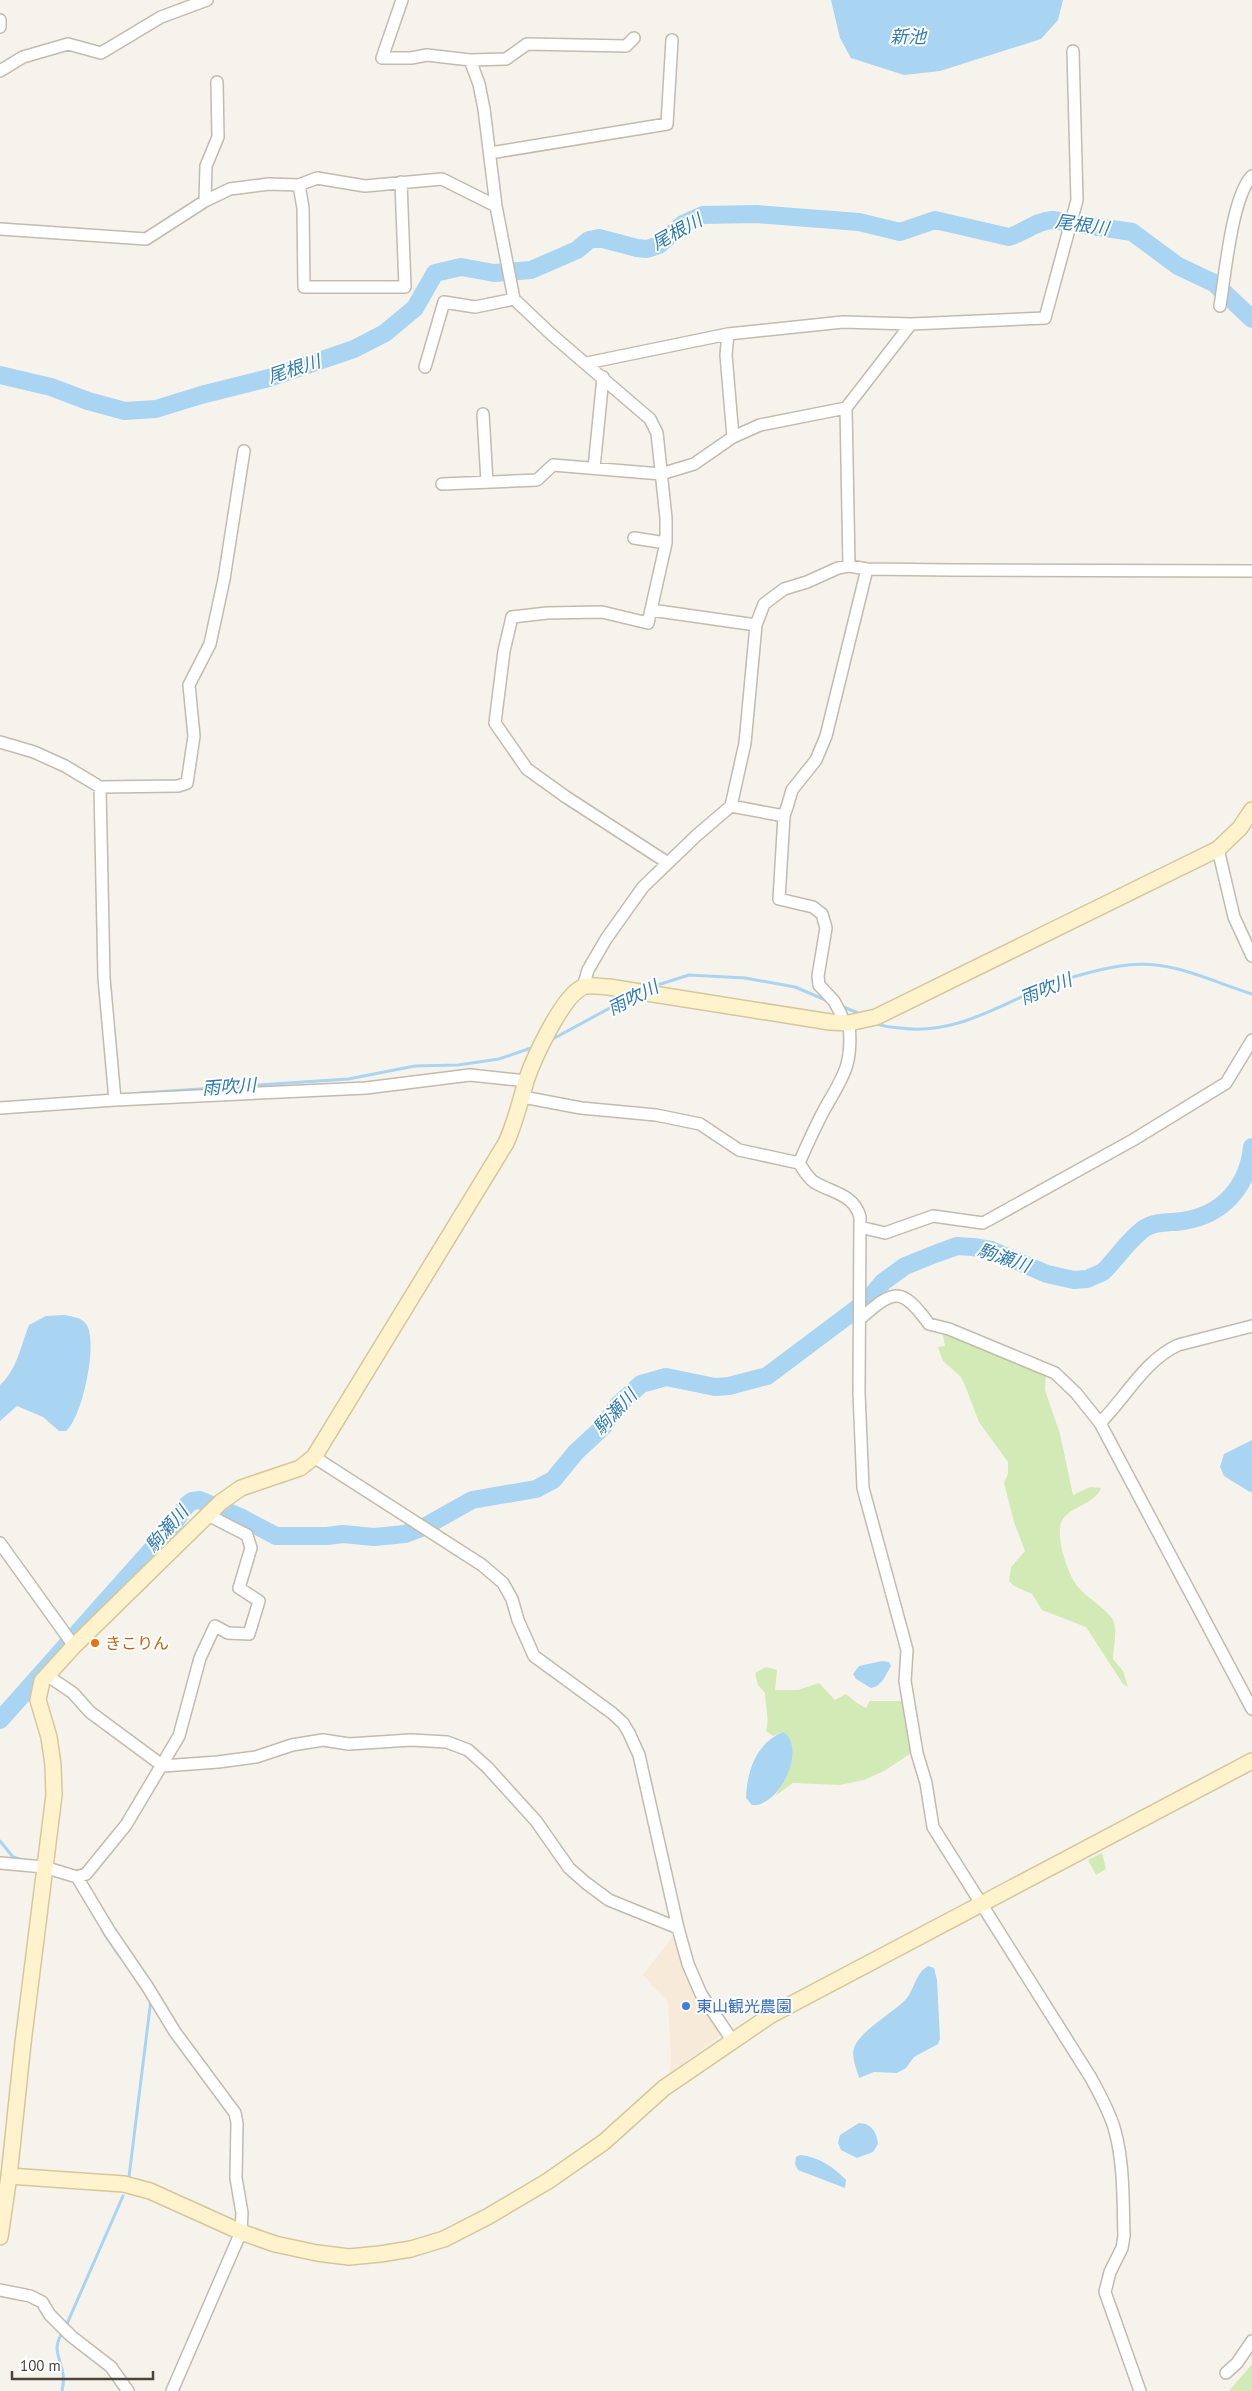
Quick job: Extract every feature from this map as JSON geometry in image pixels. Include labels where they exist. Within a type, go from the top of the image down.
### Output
[{"type":"street","points":[[0,71],[23,57],[68,44],[101,53],[161,17],[207,0]]},
{"type":"street","points":[[402,0],[382,58],[411,58],[427,55],[470,60],[506,59],[527,44],[626,46],[634,38]]},
{"type":"street","points":[[0,20],[0,27]]},
{"type":"street","points":[[490,153],[667,124],[672,40]]},
{"type":"street","points":[[587,363],[728,334],[843,322],[911,324],[1045,318],[1077,200],[1073,51]]},
{"type":"street","points":[[470,60],[479,84],[496,206],[514,299],[552,335],[587,363],[650,419],[657,433],[666,518],[666,543],[648,624],[602,612],[547,613],[512,617],[504,651],[495,723],[527,769],[566,797],[668,863]]},
{"type":"street","points":[[205,201],[206,166],[218,137],[217,82]]},
{"type":"street","points":[[1220,306],[1235,217],[1245,183],[1252,176]]},
{"type":"street","points":[[0,229],[146,239],[205,201],[230,189],[269,184],[299,185],[317,178],[365,186],[442,179],[496,206]]},
{"type":"street","points":[[299,185],[303,208],[302,259],[304,287],[405,287],[400,182]]},
{"type":"street","points":[[425,367],[444,302],[475,307],[514,299]]},
{"type":"street","points":[[849,566],[846,408],[911,324]]},
{"type":"street","points":[[728,334],[726,355],[733,437]]},
{"type":"street","points":[[594,468],[603,378]]},
{"type":"street","points":[[442,484],[537,480],[553,465],[661,474],[694,464],[733,437],[760,425],[846,408]]},
{"type":"street","points":[[483,414],[487,482]]},
{"type":"street","points":[[0,742],[34,752],[65,766],[100,787],[178,786],[186,783],[194,736],[189,685],[210,644],[224,579],[244,451]]},
{"type":"street","points":[[634,538],[666,543]]},
{"type":"street","points":[[0,2237],[9,2176],[54,1795],[53,1765],[38,1700],[39,1689],[74,1646],[213,1510],[241,1488],[300,1468],[314,1458],[506,1143],[523,1097],[526,1081],[546,1037],[566,1003],[583,987],[588,970],[606,939],[643,887],[697,835],[731,806],[746,743],[756,625],[764,604],[773,596],[838,568],[849,566],[867,568],[1252,571]]},
{"type":"street","points":[[799,1163],[824,1111],[844,1078],[850,1050],[847,1021],[834,1001],[819,985],[818,976],[826,928],[822,914],[813,907],[779,900],[784,816],[792,790],[816,760],[826,736],[867,568]]},
{"type":"street","points":[[651,610],[756,625]]},
{"type":"street","points":[[100,787],[104,978],[114,1100]]},
{"type":"street","points":[[731,806],[784,816]]},
{"type":"street","points":[[583,987],[625,989],[847,1021],[876,1017],[1218,849],[1240,828],[1252,810]]},
{"type":"street","points":[[1218,849],[1234,916],[1252,956]]},
{"type":"street","points":[[860,1226],[885,1233],[933,1216],[982,1223],[1133,1140],[1226,1083],[1252,1040]]},
{"type":"street","points":[[0,1108],[114,1100],[366,1088],[470,1074],[526,1081]]},
{"type":"street","points":[[523,1097],[581,1108],[656,1115],[700,1124],[739,1150],[782,1161],[799,1163],[812,1181],[846,1197],[858,1207],[860,1226],[859,1393],[863,1488],[907,1650],[906,1681],[917,1753],[926,1783],[933,1827],[1091,2078],[1105,2104],[1115,2130],[1120,2158],[1124,2236],[1122,2248],[1110,2272],[1105,2292],[1140,2391]]},
{"type":"street","points":[[860,1316],[888,1297],[903,1297],[915,1305],[929,1324],[950,1328],[1055,1373],[1076,1393],[1100,1423],[1252,1709]]},
{"type":"street","points":[[1100,1423],[1151,1364],[1167,1350],[1178,1345],[1252,1326]]},
{"type":"street","points":[[314,1458],[482,1565],[503,1583],[512,1599],[530,1650],[540,1662],[596,1700],[623,1723],[638,1755],[688,1964],[701,1994],[732,2040]]},
{"type":"street","points":[[0,1863],[44,1867],[77,1876],[86,1874],[126,1825],[179,1736],[200,1658],[215,1626],[228,1632],[249,1634],[259,1601],[239,1588],[251,1548],[247,1535],[213,1510]]},
{"type":"street","points":[[0,1543],[74,1646]]},
{"type":"street","points":[[48,1676],[73,1693],[90,1712],[162,1766],[256,1757],[292,1745],[323,1740],[349,1744],[411,1740],[447,1742],[468,1750],[487,1767],[536,1821],[569,1868],[610,1900],[678,1928]]},
{"type":"street","points":[[9,2176],[124,2184],[150,2191],[241,2232],[291,2249],[349,2257],[411,2249],[444,2239],[518,2199],[604,2142],[664,2088],[771,2015],[1252,1761]]},
{"type":"street","points":[[77,1876],[110,1932],[147,1986],[175,2032],[234,2113],[237,2123],[236,2178],[242,2213],[241,2232],[172,2391]]},
{"type":"street","points":[[0,2290],[30,2296],[42,2302],[50,2315],[71,2336],[110,2367],[128,2391]]},
{"type":"street","points":[[1226,2373],[1237,2363],[1252,2341]]},
{"type":"shaded area","name":"東山観光農園","points":[[674,1935],[722,2034],[670,2073],[668,2002],[643,1975]]},
{"type":"green space","points":[[942,1330],[1046,1371],[1045,1390],[1060,1434],[1073,1495],[1090,1487],[1101,1488],[1093,1499],[1064,1517],[1061,1523],[1060,1538],[1064,1557],[1071,1575],[1079,1588],[1113,1620],[1115,1634],[1113,1659],[1123,1671],[1128,1687],[1123,1684],[1086,1627],[1042,1610],[1032,1594],[1014,1586],[1009,1581],[1011,1567],[1025,1551],[1014,1522],[1004,1483],[1008,1474],[1008,1462],[979,1422],[960,1376],[943,1361],[938,1347],[945,1346]]},
{"type":"green space","points":[[766,1667],[777,1670],[775,1690],[798,1690],[819,1683],[835,1700],[846,1694],[866,1708],[870,1701],[905,1701],[913,1752],[884,1771],[864,1780],[840,1785],[793,1783],[775,1796],[783,1783],[783,1732],[773,1736],[766,1731],[765,1693],[758,1685],[755,1673]]},
{"type":"green space","points":[[1102,1853],[1106,1869],[1096,1875],[1088,1860]]},
{"type":"green space","points":[[1252,2364],[1252,2391],[1229,2391]]},
{"type":"water","name":"新池","points":[[831,0],[1063,0],[1058,20],[1041,39],[940,71],[904,75],[851,58],[840,38]]},
{"type":"water","points":[[65,1315],[79,1319],[86,1324],[90,1333],[91,1346],[90,1362],[83,1396],[72,1423],[66,1431],[59,1431],[43,1417],[17,1406],[0,1421],[0,1385],[15,1365],[29,1325],[46,1316]]},
{"type":"water","points":[[1252,1440],[1252,1492],[1250,1492],[1224,1476],[1220,1467],[1224,1454]]},
{"type":"water","points":[[882,1661],[889,1662],[891,1666],[877,1686],[871,1688],[856,1679],[853,1674],[859,1666]]},
{"type":"water","points":[[783,1732],[790,1739],[792,1750],[787,1774],[781,1786],[772,1796],[763,1803],[752,1805],[746,1798],[751,1768],[766,1743]]},
{"type":"water","points":[[928,1966],[934,1968],[937,1980],[940,2039],[938,2044],[914,2057],[906,2068],[897,2073],[874,2072],[859,2078],[853,2055],[857,2041],[907,1998],[918,1976]]},
{"type":"water","points":[[859,2123],[870,2126],[873,2129],[878,2144],[873,2152],[857,2158],[841,2150],[838,2143],[840,2135]]},
{"type":"water","points":[[800,2155],[820,2160],[831,2167],[846,2180],[845,2188],[798,2170],[795,2164],[796,2157]]},
{"type":"waterway","name":"尾根川","points":[[0,375],[51,387],[88,401],[125,411],[156,409],[201,395],[269,378],[354,349],[385,333],[415,308],[435,273],[461,267],[494,273],[531,270],[577,250],[589,240],[599,238],[647,249],[659,245],[683,224],[703,215],[756,214],[859,222],[900,232],[935,220],[1009,237],[1041,222],[1052,220],[1132,232],[1178,266],[1214,283],[1252,319]]},
{"type":"waterway","name":"雨吹川","points":[[875,1023],[900,1028],[921,1029],[941,1027],[980,1016],[1054,983],[1091,972],[1128,965],[1145,964],[1176,969],[1252,994]]},
{"type":"waterway","name":"雨吹川","points":[[648,988],[689,975],[745,978],[795,987],[828,1001]]},
{"type":"waterway","name":"雨吹川","points":[[549,1041],[632,996]]},
{"type":"waterway","name":"雨吹川","points":[[841,1006],[863,1015]]},
{"type":"waterway","name":"雨吹川","points":[[140,1093],[348,1079],[415,1066],[458,1065],[499,1059],[534,1047]]},
{"type":"waterway","name":"駒瀬川","points":[[0,1720],[170,1529],[186,1506],[192,1501],[200,1500],[240,1517],[276,1536],[327,1536],[343,1534],[374,1537],[405,1534],[424,1527],[472,1500],[536,1489],[553,1480],[576,1452],[603,1427],[618,1405],[641,1384],[666,1377],[715,1387],[729,1386],[767,1376],[867,1301],[883,1282],[905,1266],[935,1254],[957,1246],[991,1250],[1047,1274],[1074,1280],[1087,1279],[1103,1272],[1128,1243],[1145,1228],[1159,1223],[1197,1218],[1221,1205],[1239,1186],[1250,1161],[1252,1147]]},
{"type":"waterway","points":[[0,1841],[13,1857],[23,1860]]},
{"type":"waterway","points":[[102,1930],[118,1954]]},
{"type":"waterway","points":[[129,2177],[151,1999]]},
{"type":"waterway","points":[[66,2326],[123,2196]]},
{"type":"waterway","points":[[61,2335],[58,2340],[57,2350],[63,2376],[62,2391]]},
{"type":"place","name":"きこりん","points":[[95,1643]]},
{"type":"place","name":"東山観光農園","points":[[686,2006]]}]
